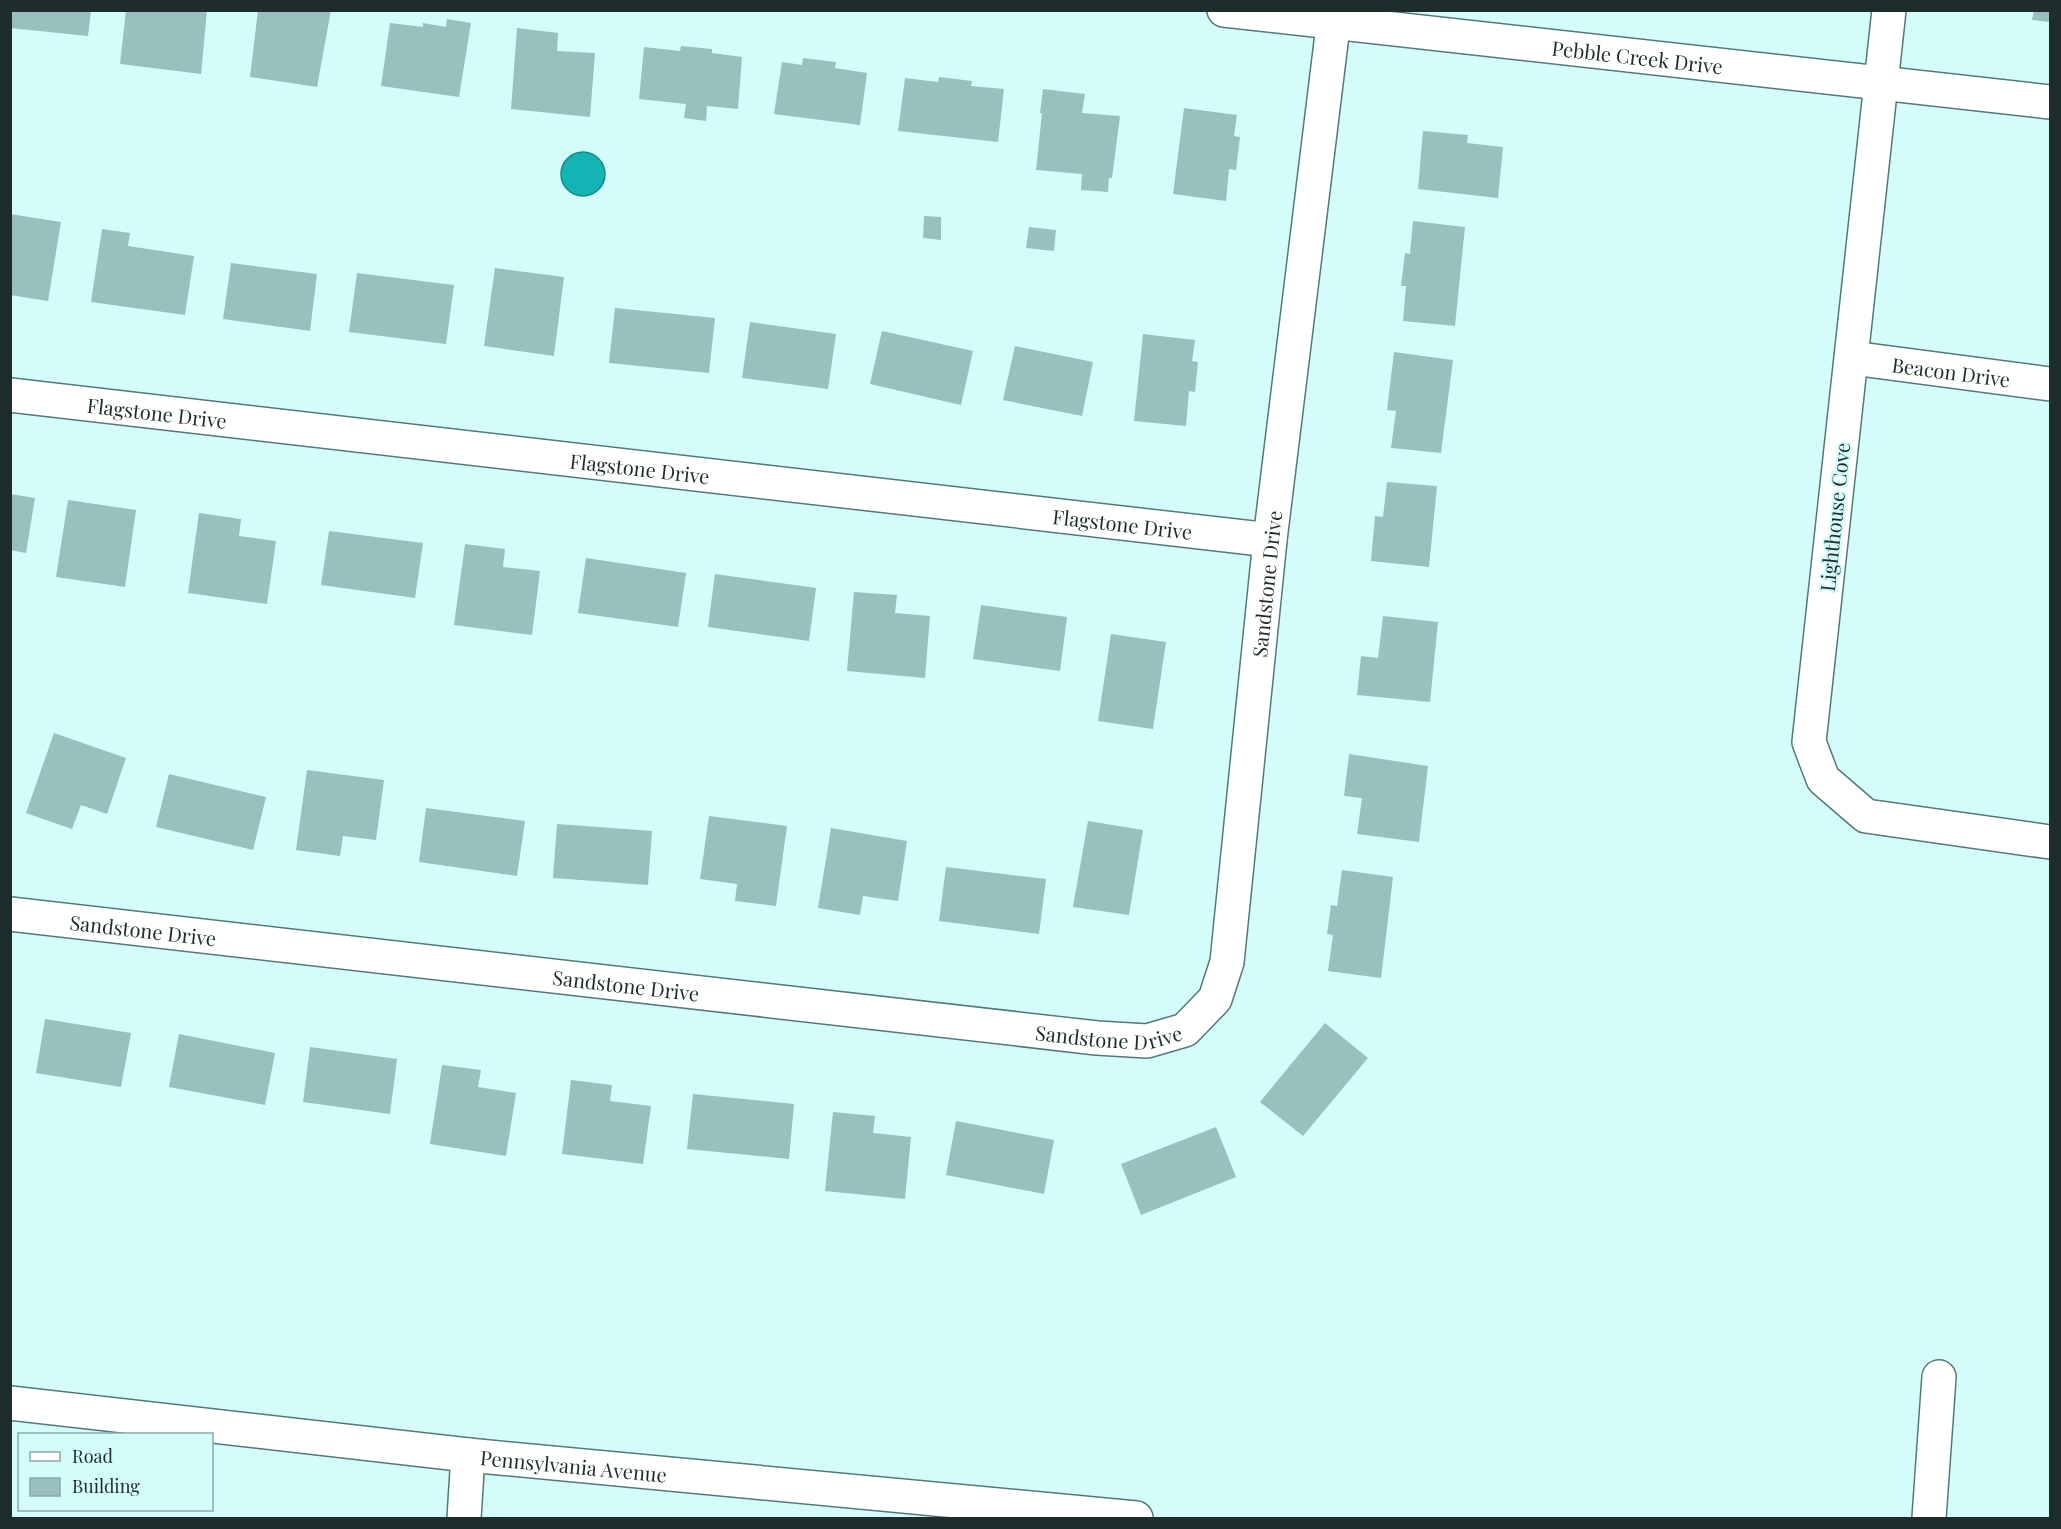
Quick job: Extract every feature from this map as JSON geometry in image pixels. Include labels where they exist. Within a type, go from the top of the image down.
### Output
[{"type":"street","name":"Pebble Creek Drive","points":[[1224,10],[1335,17],[2050,102]]},
{"type":"street","name":"Lighthouse Cove","points":[[1889,10],[1809,742],[1823,779],[1866,816],[2050,842]]},
{"type":"street","name":"Sandstone Drive","points":[[10,914],[1097,1038],[1147,1041],[1185,1030],[1215,999],[1227,962],[1270,540],[1335,17]]},
{"type":"street","name":"Beacon Drive","points":[[1852,358],[2050,384]]},
{"type":"street","name":"Flagstone Drive","points":[[10,394],[1270,540]]},
{"type":"street","points":[[1929,1518],[1939,1377]]},
{"type":"street","name":"Pennsylvania Avenue","points":[[10,1403],[468,1455],[1136,1518]]},
{"type":"street","points":[[464,1518],[468,1455]]},
{"type":"water","points":[[583,152],[599,158],[605,174],[599,190],[583,196],[567,190],[561,174],[567,158]]},
{"type":"building","points":[[10,10],[91,10],[88,36],[10,28]]},
{"type":"building","points":[[126,10],[207,10],[201,74],[120,64]]},
{"type":"building","points":[[258,10],[331,10],[317,87],[250,77]]},
{"type":"building","points":[[2034,10],[2050,10],[2050,22],[2032,20]]},
{"type":"building","points":[[447,19],[471,23],[459,97],[381,86],[390,23],[423,27],[423,23],[446,27]]},
{"type":"building","points":[[517,28],[558,33],[557,51],[595,53],[590,117],[511,109]]},
{"type":"building","points":[[681,46],[712,49],[712,53],[742,57],[738,109],[707,106],[706,121],[684,118],[686,104],[639,99],[644,47],[680,51]]},
{"type":"building","points":[[803,58],[836,62],[835,68],[867,73],[860,125],[774,114],[782,62],[802,65]]},
{"type":"building","points":[[939,77],[972,81],[971,86],[1004,89],[998,142],[898,131],[905,78],[938,82]]},
{"type":"building","points":[[1043,89],[1085,94],[1082,113],[1120,116],[1108,192],[1081,190],[1082,174],[1036,170]]},
{"type":"building","points":[[1184,108],[1237,115],[1234,136],[1240,137],[1236,170],[1229,169],[1226,201],[1173,194]]},
{"type":"building","points":[[1423,131],[1468,135],[1467,143],[1503,147],[1498,198],[1418,189]]},
{"type":"building","points":[[10,214],[61,222],[48,301],[10,295]]},
{"type":"building","points":[[924,216],[941,217],[941,240],[923,238]]},
{"type":"building","points":[[1413,221],[1465,227],[1455,326],[1403,321],[1406,286],[1401,286],[1405,253],[1410,254]]},
{"type":"building","points":[[1029,227],[1056,230],[1054,251],[1026,248]]},
{"type":"building","points":[[102,229],[130,233],[128,246],[194,256],[185,315],[91,302]]},
{"type":"building","points":[[231,263],[317,274],[310,331],[223,319]]},
{"type":"building","points":[[495,268],[564,277],[554,356],[484,346]]},
{"type":"building","points":[[357,273],[454,285],[446,344],[349,332]]},
{"type":"building","points":[[615,308],[715,318],[709,373],[609,363]]},
{"type":"building","points":[[750,322],[836,334],[828,389],[742,378]]},
{"type":"building","points":[[882,331],[973,351],[961,405],[870,384]]},
{"type":"building","points":[[1143,334],[1195,340],[1192,361],[1198,362],[1195,392],[1189,391],[1186,426],[1134,421]]},
{"type":"building","points":[[1015,346],[1093,362],[1082,416],[1003,400]]},
{"type":"building","points":[[1394,352],[1453,360],[1441,453],[1391,448],[1396,411],[1387,410]]},
{"type":"building","points":[[1387,482],[1437,486],[1429,567],[1371,561],[1375,516],[1383,517]]},
{"type":"building","points":[[10,494],[35,498],[26,553],[10,550]]},
{"type":"building","points":[[68,500],[136,510],[125,587],[56,577]]},
{"type":"building","points":[[199,513],[241,519],[239,536],[276,541],[267,604],[188,593]]},
{"type":"building","points":[[329,531],[423,543],[415,598],[321,585]]},
{"type":"building","points":[[465,544],[505,549],[503,567],[540,571],[532,635],[454,625]]},
{"type":"building","points":[[586,558],[686,573],[678,627],[578,613]]},
{"type":"building","points":[[715,574],[816,588],[809,641],[708,627]]},
{"type":"building","points":[[854,592],[897,595],[895,613],[930,616],[925,678],[847,671]]},
{"type":"building","points":[[981,605],[1067,617],[1060,671],[973,659]]},
{"type":"building","points":[[1383,616],[1438,622],[1430,702],[1357,695],[1361,656],[1378,658]]},
{"type":"building","points":[[1111,634],[1166,642],[1153,729],[1098,721]]},
{"type":"building","points":[[54,733],[126,758],[107,814],[81,805],[72,829],[26,813]]},
{"type":"building","points":[[1349,754],[1428,766],[1419,842],[1357,834],[1362,798],[1344,796]]},
{"type":"building","points":[[307,770],[384,780],[376,840],[343,836],[340,856],[296,850]]},
{"type":"building","points":[[169,774],[266,797],[253,850],[156,827]]},
{"type":"building","points":[[426,808],[525,821],[517,876],[419,862]]},
{"type":"building","points":[[709,816],[787,826],[776,906],[735,901],[737,884],[700,879]]},
{"type":"building","points":[[1088,821],[1143,830],[1129,915],[1073,907]]},
{"type":"building","points":[[557,824],[652,831],[648,885],[553,878]]},
{"type":"building","points":[[831,828],[907,841],[898,901],[863,896],[860,915],[818,908]]},
{"type":"building","points":[[946,867],[1046,879],[1039,934],[939,921]]},
{"type":"building","points":[[1342,870],[1393,877],[1381,978],[1328,971],[1333,935],[1327,934],[1331,905],[1337,906]]},
{"type":"building","points":[[45,1019],[131,1033],[121,1087],[36,1073]]},
{"type":"building","points":[[1325,1023],[1368,1058],[1303,1136],[1260,1102]]},
{"type":"building","points":[[179,1034],[275,1053],[265,1105],[169,1087]]},
{"type":"building","points":[[310,1047],[397,1059],[390,1114],[303,1102]]},
{"type":"building","points":[[442,1065],[481,1070],[478,1087],[516,1093],[506,1156],[430,1144]]},
{"type":"building","points":[[571,1080],[612,1085],[610,1101],[651,1106],[643,1164],[562,1154]]},
{"type":"building","points":[[693,1094],[794,1104],[789,1159],[687,1149]]},
{"type":"building","points":[[833,1112],[875,1116],[873,1133],[911,1137],[905,1199],[825,1191]]},
{"type":"building","points":[[956,1121],[1054,1140],[1044,1194],[946,1175]]},
{"type":"building","points":[[1216,1127],[1236,1177],[1141,1215],[1121,1164]]}]
